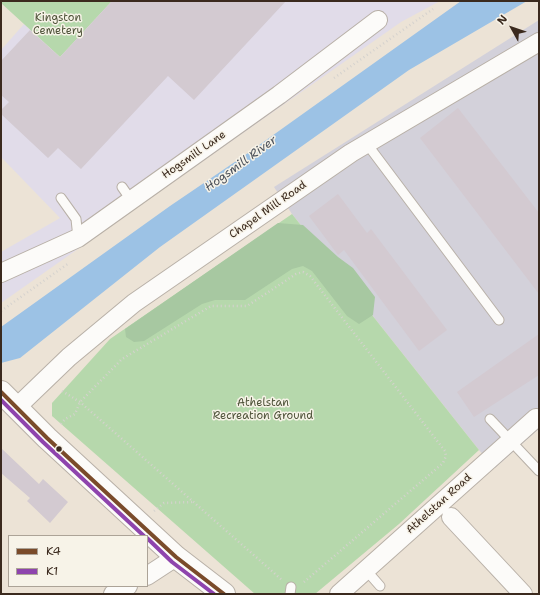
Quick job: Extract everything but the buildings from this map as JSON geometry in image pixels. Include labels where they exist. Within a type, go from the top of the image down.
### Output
[{"type":"street","name":"Hogsmill Lane","points":[[1,273],[78,238],[126,193],[279,94],[378,20]]},
{"type":"street","name":"Chapel Mill Road","points":[[17,407],[69,357],[134,303],[344,158],[537,46]]},
{"type":"street","points":[[1,392],[47,438],[176,557],[224,594]]},
{"type":"street","name":"Athelstan Road","points":[[339,594],[537,416]]},
{"type":"street","points":[[451,517],[523,594]]},
{"type":"street","points":[[148,575],[176,557]]},
{"type":"street","points":[[113,594],[126,587]]},
{"type":"lane","points":[[367,144],[499,320]]},
{"type":"lane","points":[[61,198],[76,219],[78,238]]},
{"type":"lane","points":[[490,419],[539,471]]},
{"type":"lane","points":[[366,570],[380,586]]},
{"type":"path","points":[[47,438],[65,419],[75,414],[80,402],[122,359],[211,306],[247,306],[296,274],[303,272],[310,276],[445,451],[446,456],[443,463],[296,589],[291,591],[237,538],[80,402],[62,391]]},
{"type":"path","points":[[142,525],[164,503],[193,501]]},
{"type":"shaded area","points":[[112,1],[440,1],[401,22],[1,303],[1,252],[60,218],[1,157],[1,50],[24,24],[60,57]]},
{"type":"shaded area","points":[[539,20],[539,429],[495,468],[479,450],[292,214],[274,187]]},
{"type":"green space","name":"Kingston Cemetery","points":[[1,1],[112,1],[60,57],[1,3]]},
{"type":"green space","name":"Athelstan Recreation Ground","points":[[292,214],[479,450],[399,524],[315,594],[255,594],[52,416],[52,403],[110,339]]},
{"type":"green space","points":[[278,223],[303,225],[338,257],[353,268],[375,297],[373,315],[359,324],[347,316],[312,271],[303,266],[292,269],[245,300],[215,300],[202,304],[144,341],[134,342],[126,337],[125,329]]},
{"type":"water","name":"Hogsmill River","points":[[461,1],[527,1],[409,70],[160,247],[20,358],[1,363],[1,327]]},
{"type":"transit line","name":"K4","points":[[1,392],[47,438],[176,557],[224,594]]},
{"type":"transit line","name":"K1","points":[[1,400],[43,442],[143,535]]},
{"type":"transit line","name":"K1","points":[[148,539],[172,562],[214,594]]}]
